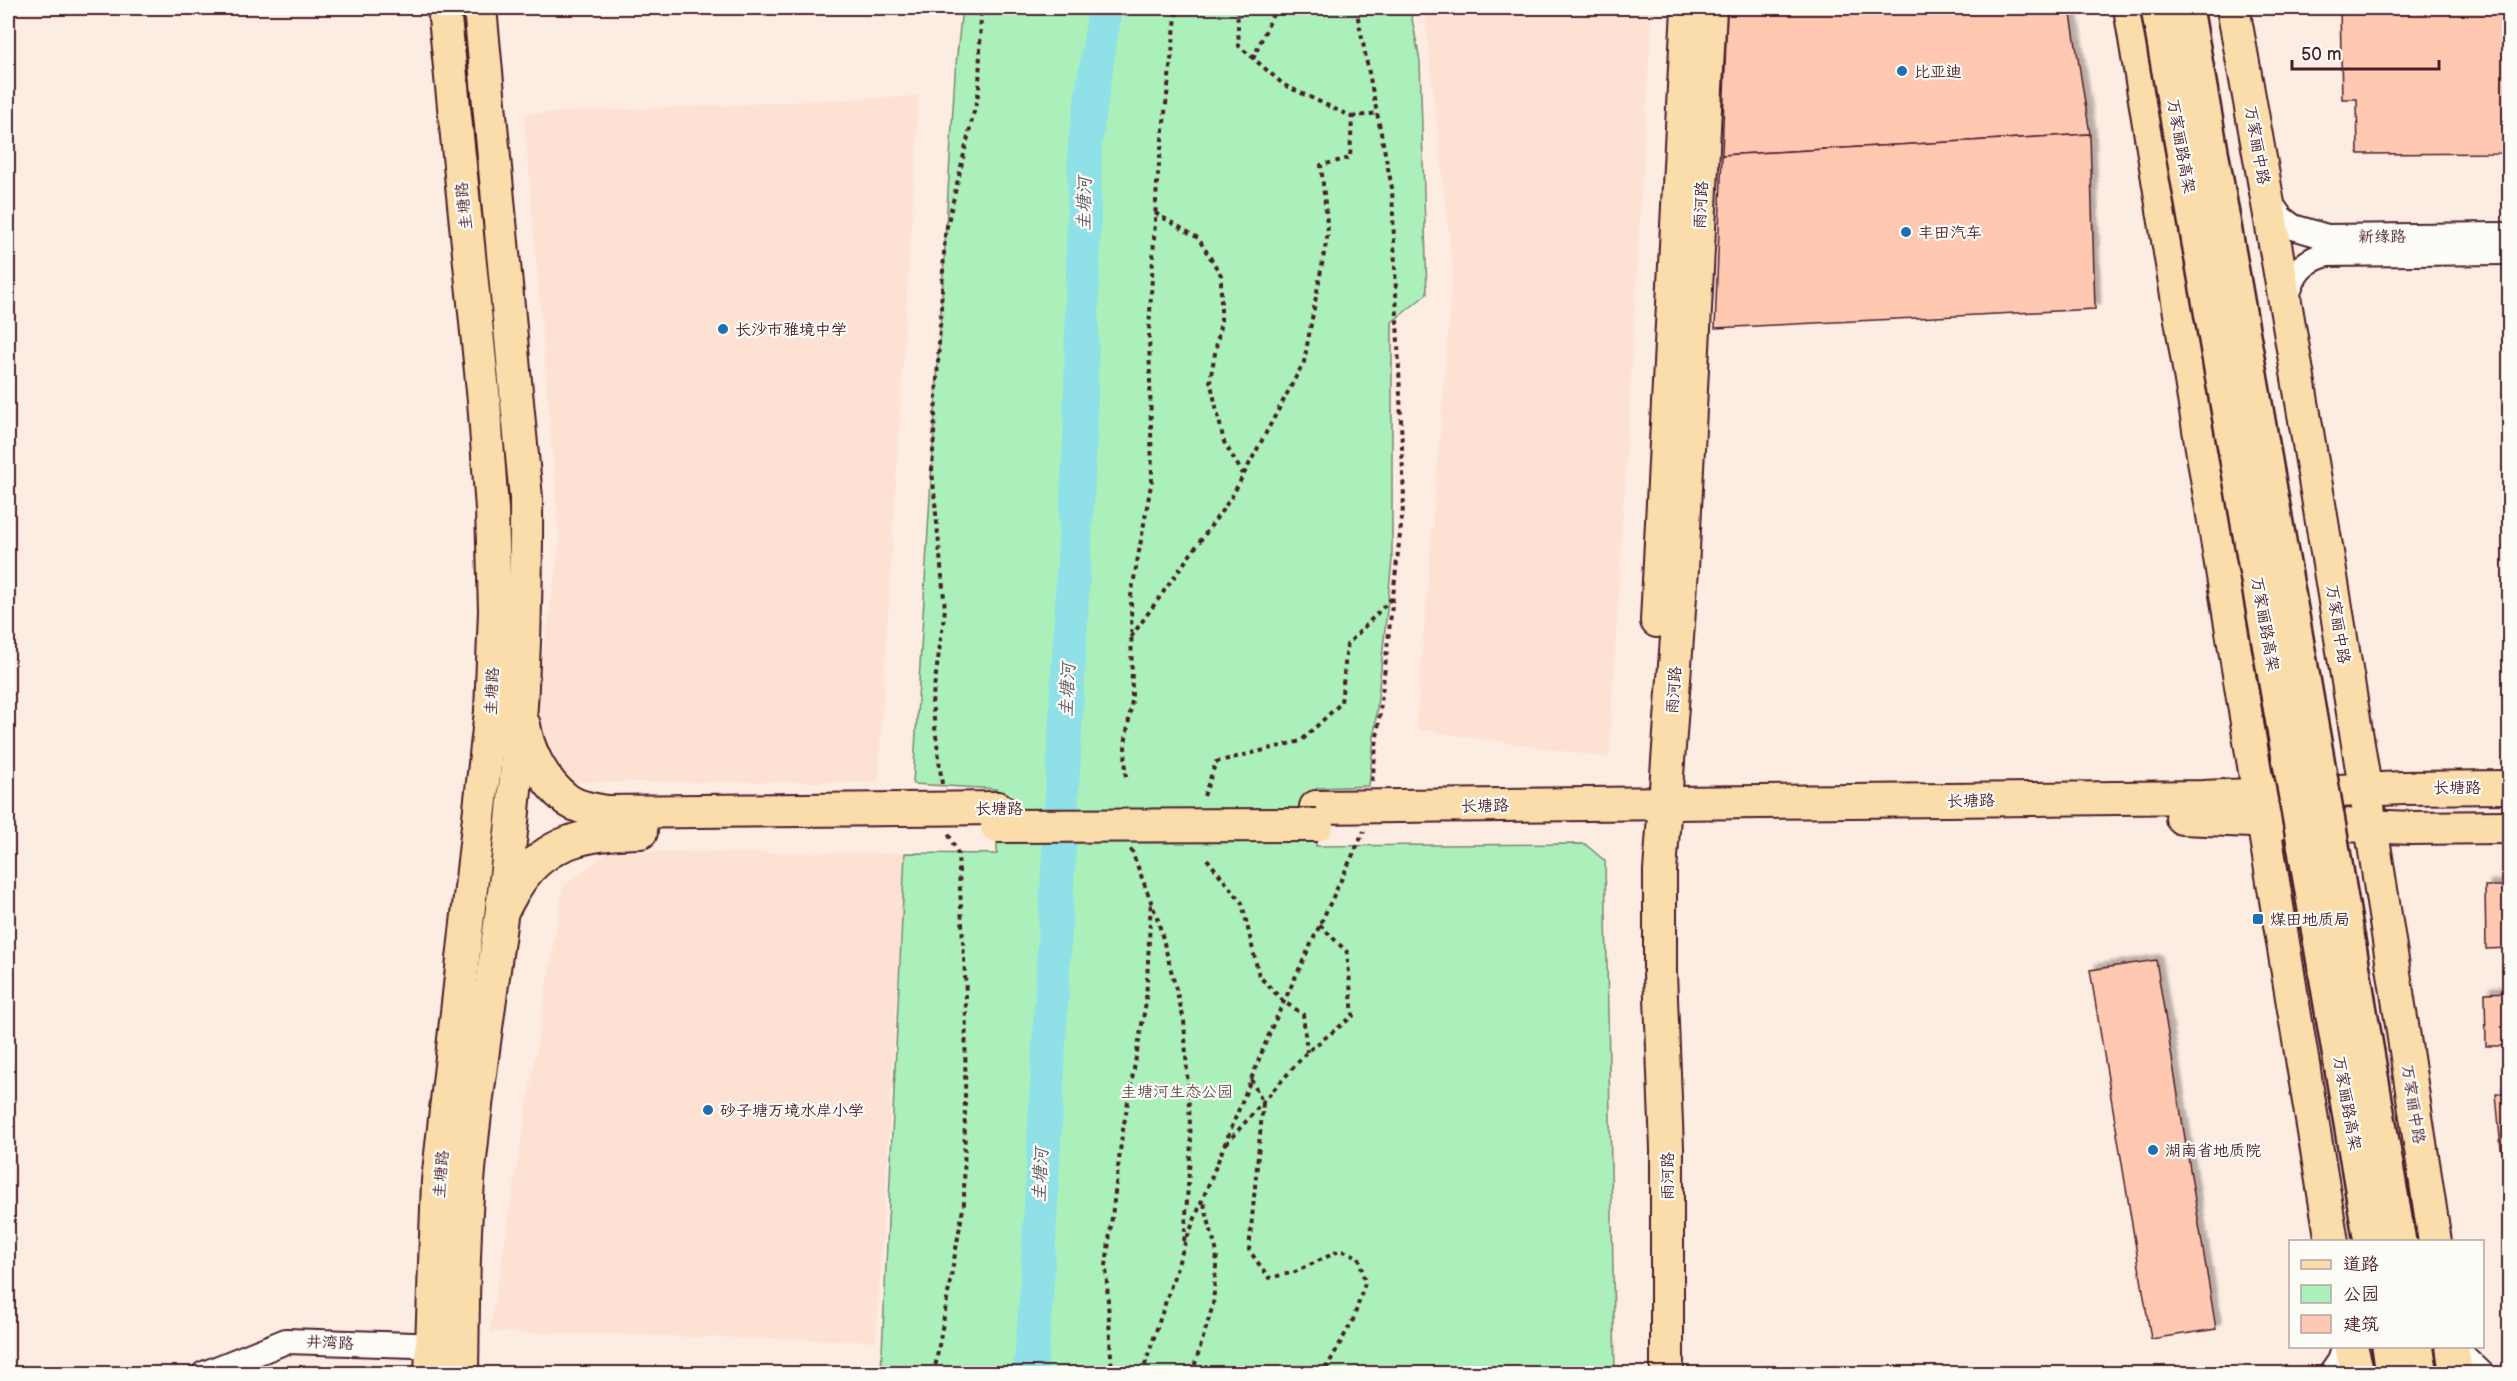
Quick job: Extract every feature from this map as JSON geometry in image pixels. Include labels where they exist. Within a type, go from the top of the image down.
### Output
[{"type":"highway","name":"万家丽路高架","points":[[2158,8],[2371,1240]]},
{"type":"highway","name":"万家丽路高架","points":[[2186,8],[2399,1240]]},
{"type":"highway","points":[[2389,1348],[2393,1374]]},
{"type":"highway","points":[[2416,1348],[2421,1374]]},
{"type":"main road","name":"圭塘路","points":[[432,1360],[438,1181],[491,711],[495,611],[492,509],[484,401],[444,8]]},
{"type":"main road","name":"圭塘路","points":[[462,1360],[469,1172],[481,1059],[502,909],[521,709],[527,579],[526,498],[480,8]]},
{"type":"main road","name":"雨河路","points":[[1667,1374],[1667,1148],[1659,906],[1653,813],[1659,580],[1688,8]]},
{"type":"main road","name":"雨河路","points":[[1647,1374],[1647,1146],[1640,872],[1653,813],[1682,569],[1710,8]]},
{"type":"main road","points":[[2130,8],[2332,1240]]},
{"type":"main road","name":"万家丽中路","points":[[2233,8],[2286,300],[2372,826],[2435,1240]]},
{"type":"main road","name":"长塘路","points":[[521,709],[526,740],[542,772],[566,800],[589,809],[607,812],[945,818]]},
{"type":"main road","name":"长塘路","points":[[502,909],[526,873],[544,855],[575,838],[602,832],[998,817],[1653,813],[2207,817],[2366,789],[2510,787]]},
{"type":"main road","name":"长塘路","points":[[2260,807],[2372,826],[2510,827]]},
{"type":"main road","points":[[2351,1348],[2358,1374]]},
{"type":"main road","points":[[2452,1348],[2456,1374]]},
{"type":"street","name":"新缘路","points":[[2268,200],[2281,218],[2293,227],[2327,237],[2510,235]]},
{"type":"street","name":"新缘路","points":[[2286,300],[2291,281],[2301,268],[2311,259],[2327,254],[2510,252]]},
{"type":"street","name":"井湾路","points":[[204,1374],[286,1341],[432,1360],[462,1360]]},
{"type":"street","points":[[2331,1374],[2340,1361],[2345,1348]]},
{"type":"street","points":[[2453,1348],[2482,1374]]},
{"type":"path","points":[[934,1374],[964,1203],[966,993],[958,854],[945,818],[932,703],[945,609],[932,470],[945,236],[979,90],[981,8]]},
{"type":"path","points":[[1126,777],[1125,745],[1132,700],[1131,596],[1152,479],[1149,332],[1155,213],[1177,8]]},
{"type":"path","points":[[1237,8],[1239,46],[1284,86],[1352,117],[1377,113]]},
{"type":"path","points":[[1253,58],[1272,16],[1282,8]]},
{"type":"path","points":[[1142,1374],[1183,1249],[1251,1079],[1368,815],[1404,499],[1392,188],[1356,8]]},
{"type":"path","points":[[1131,638],[1231,498],[1304,362],[1328,232],[1321,165],[1350,158],[1352,117]]},
{"type":"path","points":[[1155,213],[1198,238],[1221,275],[1221,321],[1210,380],[1224,442],[1244,475]]},
{"type":"path","points":[[1204,796],[1216,762],[1301,741],[1341,703],[1347,645],[1393,597]]},
{"type":"path","points":[[1128,842],[1158,920],[1184,1020],[1191,1142],[1183,1249]]},
{"type":"path","points":[[1207,859],[1242,903],[1259,976],[1284,1002],[1303,1014],[1307,1052]]},
{"type":"path","points":[[1112,1374],[1106,1266],[1122,1136],[1146,1002],[1151,900]]},
{"type":"path","points":[[1224,1147],[1307,1052],[1353,1016],[1347,952],[1320,925]]},
{"type":"path","points":[[1251,1079],[1263,1103],[1249,1250],[1269,1278],[1295,1272],[1341,1250],[1359,1257],[1365,1283],[1353,1320],[1323,1374]]},
{"type":"path","points":[[1192,1374],[1213,1305],[1217,1253],[1203,1199]]},
{"type":"shaded area","points":[[1424,8],[1652,8],[1609,758],[1416,729],[1453,271]]},
{"type":"shaded area","name":"长沙市雅境中学","points":[[919,96],[878,782],[569,782],[533,716],[560,545],[524,114]]},
{"type":"shaded area","name":"砂子塘万境水岸小学","points":[[608,852],[905,853],[876,1341],[490,1332],[563,887]]},
{"type":"green space","name":"圭塘河生态公园","points":[[962,8],[1410,8],[1420,61],[1427,294],[1392,322],[1392,560],[1369,786],[1317,788],[1316,846],[1585,844],[1605,861],[1615,1373],[881,1374],[905,853],[997,854],[997,789],[913,784],[955,74]]},
{"type":"building","name":"比亚迪","points":[[1727,8],[2070,8],[2090,134],[1722,155]]},
{"type":"building","points":[[2340,8],[2510,8],[2510,153],[2358,154],[2357,99],[2342,99]]},
{"type":"building","name":"丰田汽车","points":[[2090,134],[2095,309],[1715,328],[1722,155]]},
{"type":"building","points":[[2485,886],[2510,886],[2510,948],[2486,949]]},
{"type":"building","name":"湖南省地质院","points":[[2156,960],[2216,1329],[2151,1339],[2090,970]]},
{"type":"building","points":[[2510,992],[2510,1046],[2486,1046],[2485,993]]},
{"type":"building","points":[[2496,1094],[2510,1094],[2510,1149],[2501,1149]]},
{"type":"waterway","name":"圭塘河","points":[[1030,1374],[1036,1300],[1080,441],[1085,143],[1105,8]]},
{"type":"place","name":"比亚迪","points":[[1902,71]]},
{"type":"place","name":"丰田汽车","points":[[1906,232]]},
{"type":"place","name":"长沙市雅境中学","points":[[723,329]]},
{"type":"place","name":"煤田地质局","points":[[2258,919]]},
{"type":"place","name":"砂子塘万境水岸小学","points":[[708,1110]]},
{"type":"place","name":"湖南省地质院","points":[[2153,1150]]}]
